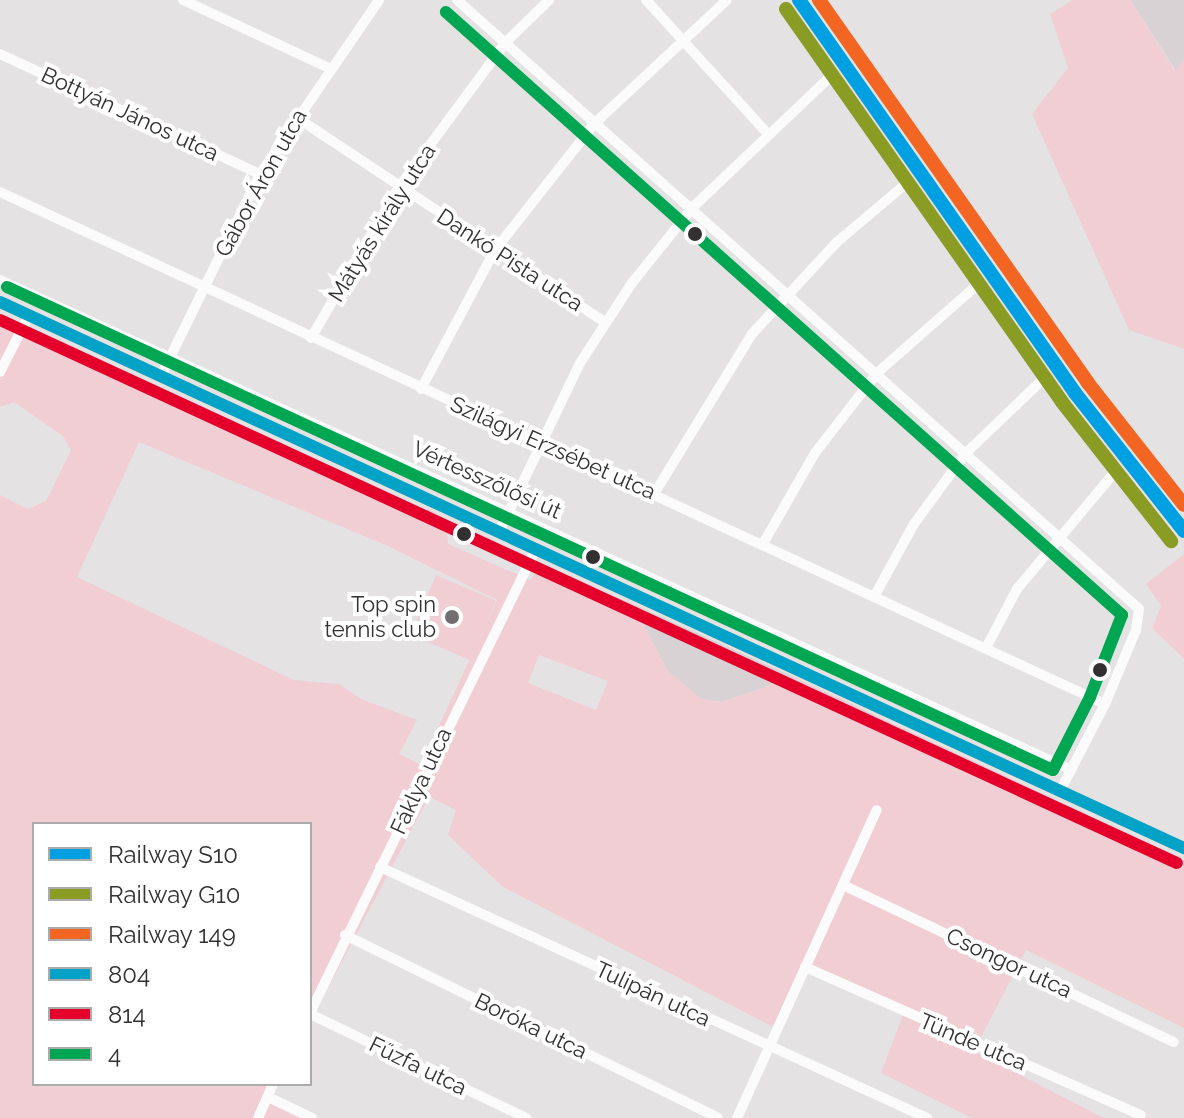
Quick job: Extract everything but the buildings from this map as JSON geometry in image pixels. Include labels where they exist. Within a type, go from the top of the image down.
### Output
[{"type":"main road","name":"Vértesszőlősi út","points":[[0,302],[1184,848]]},
{"type":"street","points":[[183,0],[329,68]]},
{"type":"street","name":"Gábor Áron utca","points":[[161,376],[260,174],[329,68],[379,0]]},
{"type":"street","points":[[457,0],[1060,533],[1139,609],[1136,630],[1105,704],[1060,791]]},
{"type":"street","name":"Mátyás király utca","points":[[311,338],[399,187],[506,42],[549,0]]},
{"type":"street","points":[[646,0],[767,133]]},
{"type":"street","points":[[421,389],[495,250],[595,123],[680,39],[727,0]]},
{"type":"street","name":"Bottyán János utca","points":[[0,54],[260,174]]},
{"type":"street","points":[[499,532],[540,440],[604,322],[692,208],[767,133],[827,80]]},
{"type":"street","name":"Dankó Pista utca","points":[[296,117],[604,322]]},
{"type":"street","points":[[654,494],[707,401],[752,334],[837,242],[908,182]]},
{"type":"street","name":"Szilágyi Erzsébet utca","points":[[0,192],[421,389],[764,542],[874,597],[1105,704]]},
{"type":"street","name":"Vértesszőlősi út","points":[[0,280],[1071,770]]},
{"type":"street","points":[[764,542],[815,453],[877,373],[977,285]]},
{"type":"street","points":[[0,372],[29,315]]},
{"type":"street","points":[[874,597],[914,524],[966,453],[1041,381]]},
{"type":"street","points":[[986,648],[1017,589],[1060,533],[1113,474]]},
{"type":"street","name":"Fáklya utca","points":[[312,1009],[345,935],[535,551]]},
{"type":"street","points":[[947,738],[956,717]]},
{"type":"street","points":[[737,1118],[772,1049],[805,967],[877,810]]},
{"type":"street","name":"Tulipán utca","points":[[380,867],[927,1118]]},
{"type":"street","name":"Csongor utca","points":[[843,885],[1174,1042]]},
{"type":"street","name":"Boróka utca","points":[[345,935],[718,1118]]},
{"type":"street","name":"Tünde utca","points":[[805,967],[1141,1115]]},
{"type":"street","name":"Fűzfa utca","points":[[312,1015],[526,1118]]},
{"type":"street","points":[[258,1118],[272,1086]]},
{"type":"street","points":[[268,1097],[312,1118]]},
{"type":"shaded area","points":[[1073,0],[1130,0],[1175,71],[1184,59],[1184,349],[1129,330],[1032,114],[1068,68],[1050,14]]},
{"type":"shaded area","points":[[1130,0],[1184,0],[1184,59],[1176,71]]},
{"type":"shaded area","points":[[0,325],[405,513],[430,509],[446,521],[448,544],[530,580],[541,566],[633,604],[668,671],[701,699],[722,702],[794,677],[1184,860],[1184,1028],[1026,950],[974,1051],[1104,1118],[972,1118],[881,1073],[904,1012],[812,965],[781,1031],[503,887],[448,835],[456,810],[429,797],[312,1018],[312,822],[32,822],[32,1086],[277,1086],[270,1101],[305,1118],[0,1118],[0,495],[28,509],[46,501],[71,450],[63,436],[14,402],[0,407]],"holes":[[[139,442],[388,546],[497,600],[421,765],[399,754],[417,720],[361,699],[339,684],[294,680],[77,577]],[[539,655],[608,681],[596,710],[528,683]]]},
{"type":"shaded area","points":[[1184,554],[1184,659],[1152,628],[1161,606],[1146,584]]},
{"type":"shaded area","name":"Top spin tennis club","points":[[436,575],[496,600],[470,660],[411,635]]},
{"type":"shaded area","points":[[633,604],[794,677],[722,702],[701,699],[668,672]]},
{"type":"rail line","name":"S10","points":[[799,0],[1075,393],[1184,531]]},
{"type":"rail line","name":"149","points":[[819,0],[1088,383],[1184,505]]},
{"type":"rail line","name":"G10","points":[[786,9],[1062,402],[1171,541]]},
{"type":"transit line","name":"4","points":[[7,287],[1053,770],[1090,697],[1122,615],[446,12]]},
{"type":"transit line","name":"804","points":[[0,302],[1184,848]]},
{"type":"transit line","name":"814","points":[[0,320],[1177,863]]},
{"type":"place","name":"Top spin tennis club","points":[[452,617]]}]
